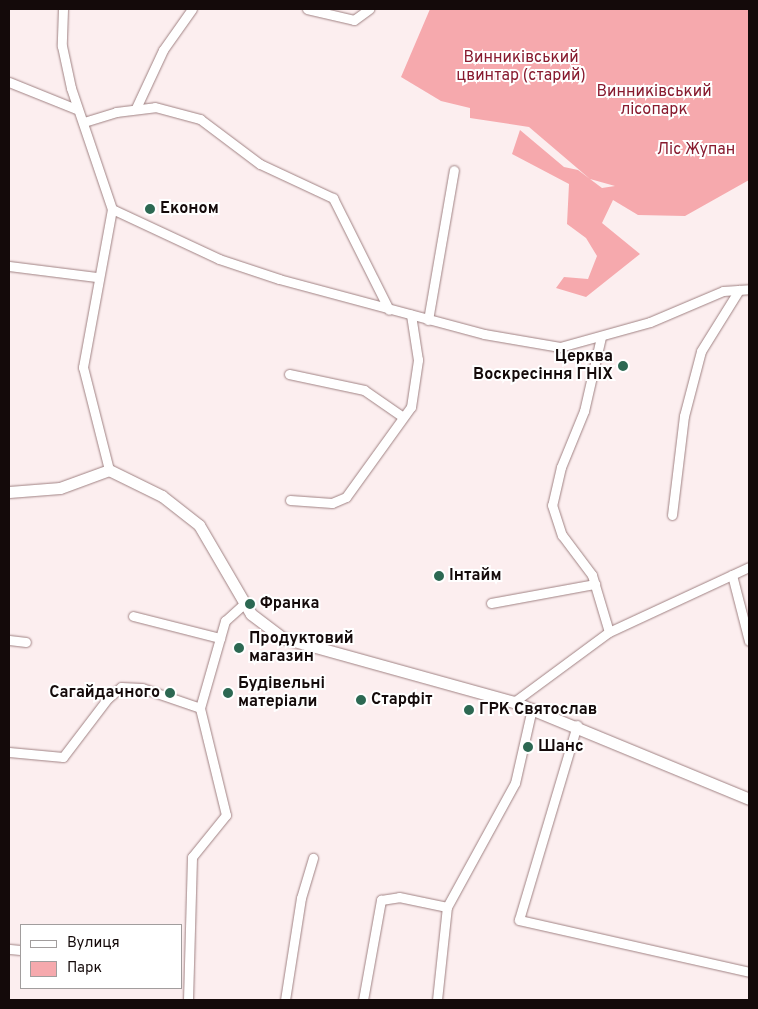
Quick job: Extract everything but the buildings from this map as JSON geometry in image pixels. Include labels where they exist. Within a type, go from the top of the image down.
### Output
[{"type":"street","points":[[63,9],[62,46],[76,109],[84,122],[112,209],[96,276],[83,367],[109,470]]},
{"type":"street","points":[[136,108],[163,50],[192,9]]},
{"type":"street","points":[[307,9],[354,20],[369,9]]},
{"type":"street","points":[[9,82],[76,109]]},
{"type":"street","points":[[84,122],[136,108],[155,107],[200,119],[260,164],[333,198],[389,310]]},
{"type":"street","points":[[428,320],[454,170]]},
{"type":"street","points":[[112,209],[219,259],[389,310],[428,320],[560,347],[601,337],[723,292],[749,289]]},
{"type":"street","points":[[9,266],[96,276]]},
{"type":"street","points":[[672,515],[684,416],[701,351],[739,290]]},
{"type":"street","points":[[290,500],[332,503],[346,497],[411,407],[418,380],[411,315]]},
{"type":"street","points":[[601,337],[584,411],[561,467],[552,505],[562,535],[595,584],[609,632]]},
{"type":"street","points":[[289,374],[364,390],[403,417]]},
{"type":"street","points":[[9,492],[60,488],[109,470],[162,496],[199,525],[245,603],[261,624],[283,638],[532,708],[749,799]]},
{"type":"street","points":[[514,702],[609,632],[749,567]]},
{"type":"street","points":[[732,574],[749,642]]},
{"type":"street","points":[[491,603],[595,584]]},
{"type":"street","points":[[188,1000],[191,948],[192,857],[226,815],[200,708],[225,621],[245,603]]},
{"type":"street","points":[[133,616],[220,638]]},
{"type":"street","points":[[9,640],[26,642]]},
{"type":"street","points":[[9,752],[63,757],[108,698],[121,687],[142,688],[200,708]]},
{"type":"street","points":[[437,1000],[447,907],[515,783],[532,708]]},
{"type":"street","points":[[577,726],[520,907],[522,922],[749,972]]},
{"type":"street","points":[[284,1000],[301,898],[313,858]]},
{"type":"street","points":[[363,1000],[381,900],[394,897],[447,907]]},
{"type":"street","points":[[182,948],[191,948]]},
{"type":"green space","name":"Винниківський лісопарк","points":[[430,9],[749,9],[749,180],[685,216],[638,215],[613,200],[602,223],[640,254],[586,297],[556,288],[564,277],[588,279],[597,256],[586,238],[567,224],[569,184],[512,154],[520,130],[564,167],[578,170],[590,179],[529,127],[470,118],[470,108],[441,101],[401,77]],"holes":[[[590,179],[615,186],[602,188]]]},
{"type":"place","name":"Економ","points":[[150,209]]},
{"type":"place","name":"Церква Воскресіння ГНІХ","points":[[623,366]]},
{"type":"place","name":"Інтайм","points":[[439,576]]},
{"type":"place","name":"Франка","points":[[250,604]]},
{"type":"place","name":"Продуктовий магазин","points":[[239,648]]},
{"type":"place","name":"Сагайдачного","points":[[170,693]]},
{"type":"place","name":"Будівельні матеріали","points":[[228,693]]},
{"type":"place","name":"Старфіт","points":[[361,700]]},
{"type":"place","name":"ГРК Святослав","points":[[469,710]]},
{"type":"place","name":"Шанс","points":[[528,747]]},
{"type":"park label","name":"Винниківський цвинтар (старий)","points":[[521,67]]},
{"type":"park label","name":"Ліс Жупан","points":[[696,150]]}]
